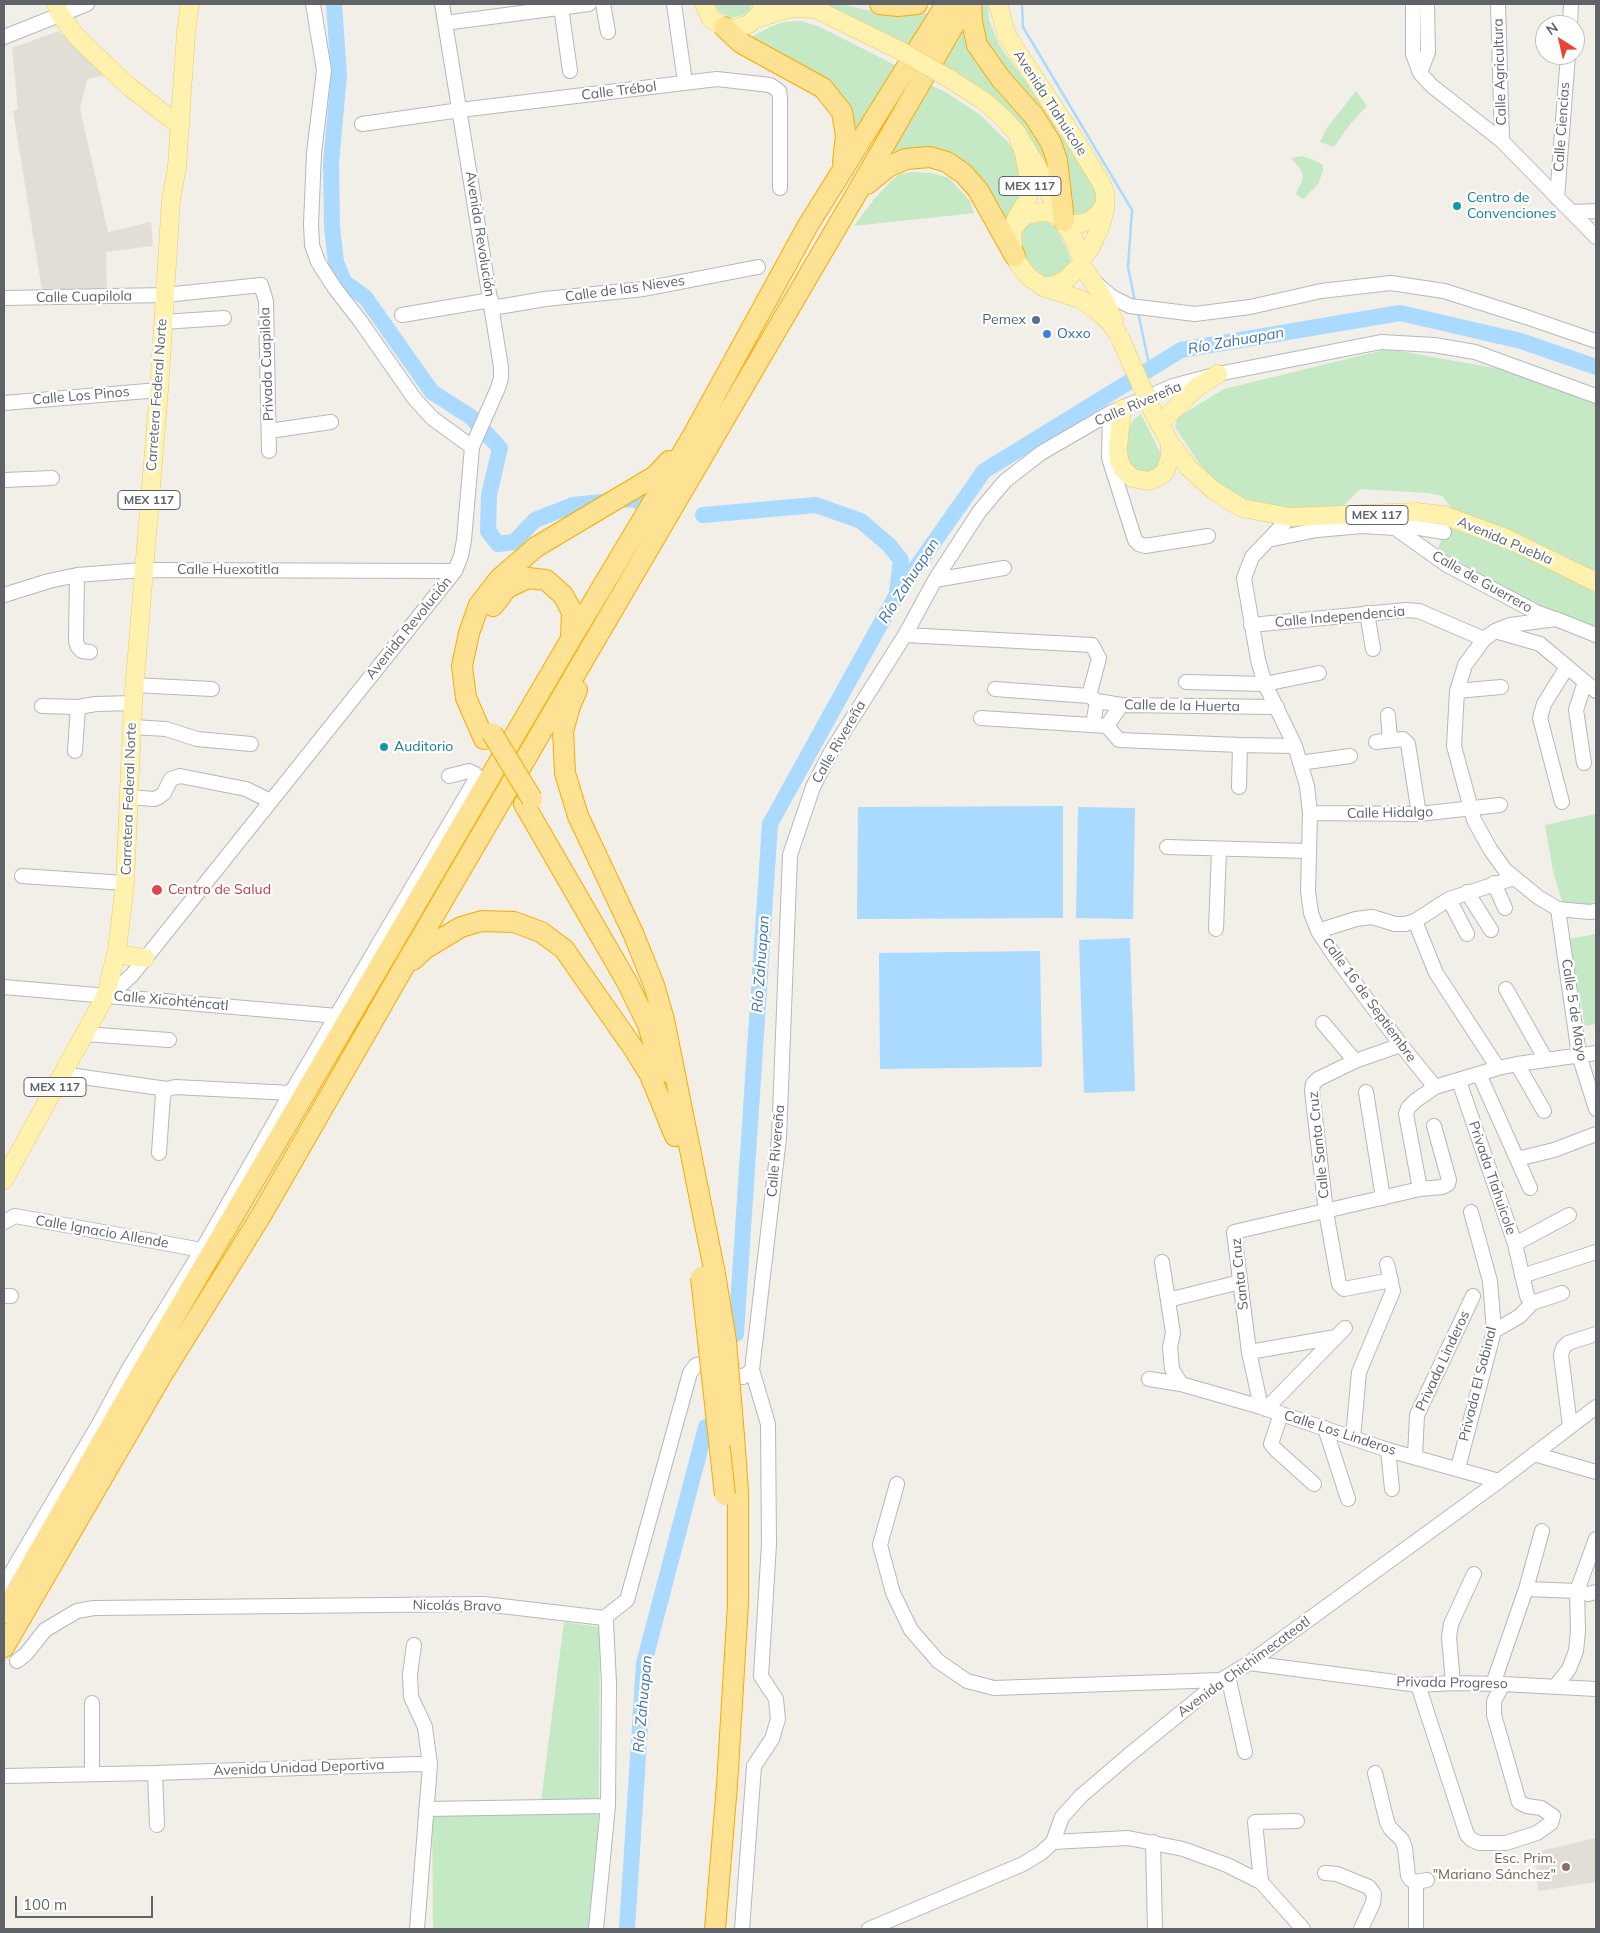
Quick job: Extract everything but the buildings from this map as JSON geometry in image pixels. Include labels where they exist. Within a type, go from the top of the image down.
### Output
[{"type":"highway","points":[[880,4],[898,6],[917,4]]},
{"type":"highway","points":[[4,1613],[146,1365],[571,639],[692,437],[808,227],[946,4]]},
{"type":"highway","points":[[10,1654],[162,1375],[262,1214],[402,970],[966,4]]},
{"type":"highway","points":[[971,4],[972,22],[977,44],[1001,79],[1034,116],[1051,143],[1057,160],[1063,221]]},
{"type":"highway","points":[[724,27],[741,42],[823,88],[842,112],[846,136],[844,160],[836,180]]},
{"type":"highway","points":[[855,196],[871,180],[896,163],[914,157],[930,156],[939,158],[954,166],[978,190],[1015,256]]},
{"type":"highway","points":[[670,1056],[655,1016],[640,987],[488,736],[474,721],[466,698],[462,666],[469,633],[479,605],[500,578],[536,547],[606,507],[655,476],[692,437]]},
{"type":"highway","points":[[488,736],[476,690],[473,665],[476,641],[489,611],[507,588],[528,578],[546,580],[563,595],[572,612],[571,639]]},
{"type":"highway","points":[[585,657],[585,672],[570,706],[562,732],[565,773],[578,816],[633,933],[654,985],[664,1020],[708,1275],[725,1495],[725,1602],[704,1929]]},
{"type":"highway","points":[[528,802],[627,982],[648,1025],[662,1069],[675,1136],[708,1275],[726,1341],[738,1492],[738,1604],[727,1786],[715,1929]]},
{"type":"highway","points":[[402,970],[426,948],[462,927],[482,921],[514,922],[542,932],[564,949],[634,1049],[650,1075],[675,1136]]},
{"type":"main road","name":"Carretera Federal Norte","points":[[107,993],[117,950],[125,883],[132,703],[159,390],[171,200],[177,167],[186,32],[190,4]]},
{"type":"main road","points":[[704,4],[711,19],[724,27]]},
{"type":"main road","name":"Avenida Tlahuicole","points":[[998,4],[1007,36],[1091,165],[1104,188],[1106,200]]},
{"type":"main road","name":"MEX 117","points":[[724,27],[741,28],[759,11],[780,11],[810,6],[899,50],[984,101],[1017,133],[1042,175],[1082,261],[1108,307],[1118,335]]},
{"type":"main road","points":[[58,9],[78,38],[127,85],[180,126]]},
{"type":"main road","name":"MEX 117","points":[[1017,133],[1024,153],[1030,184],[1028,199],[1014,223],[1011,236],[1015,256],[1028,276],[1043,287],[1069,295],[1089,304],[1103,316],[1118,335]]},
{"type":"main road","points":[[1043,287],[1055,285],[1067,279],[1082,261],[1095,239],[1106,200]]},
{"type":"main road","name":"MEX 117","points":[[1011,236],[1015,225],[1028,214],[1042,212],[1063,221],[1079,224],[1091,220],[1100,212],[1106,200]]},
{"type":"main road","name":"Avenida Puebla","points":[[1118,335],[1170,443],[1188,467],[1213,490],[1242,508],[1290,517],[1417,512],[1443,515],[1506,538],[1596,582]]},
{"type":"main road","points":[[1157,419],[1218,374]]},
{"type":"main road","points":[[1116,411],[1119,460],[1123,469],[1132,478],[1149,481],[1166,472],[1170,457],[1170,443]]},
{"type":"main road","points":[[117,950],[123,956],[145,958]]},
{"type":"main road","name":"MEX 117","points":[[4,1180],[107,993]]},
{"type":"street","points":[[4,37],[58,9],[87,4]]},
{"type":"street","points":[[313,4],[324,70],[314,153],[311,224],[312,245],[318,262],[414,398],[432,418],[473,443]]},
{"type":"street","name":"Avenida Revolución","points":[[107,993],[132,975],[455,571],[461,556],[473,443],[501,378],[501,367],[442,4]]},
{"type":"street","points":[[445,22],[585,4]]},
{"type":"street","points":[[603,4],[608,32]]},
{"type":"street","points":[[674,4],[684,75]]},
{"type":"street","points":[[1413,4],[1414,54],[1420,73],[1432,86],[1502,141],[1596,237]]},
{"type":"street","points":[[1420,73],[1428,52],[1428,4]]},
{"type":"street","name":"Calle Agricultura","points":[[1498,4],[1502,141]]},
{"type":"street","points":[[561,7],[570,72]]},
{"type":"street","name":"Calle Ciencias","points":[[1557,198],[1567,65]]},
{"type":"street","name":"Calle Trébol","points":[[362,124],[460,110],[717,79],[770,85],[778,91],[780,98],[780,188]]},
{"type":"street","points":[[1572,212],[1596,211]]},
{"type":"street","name":"Calle de las Nieves","points":[[402,315],[644,289],[758,267]]},
{"type":"street","points":[[1092,279],[1112,297],[1130,306],[1195,314],[1250,306],[1321,291],[1390,283],[1444,292],[1596,341]]},
{"type":"street","name":"Privada Cuapilola","points":[[165,295],[261,285],[266,300],[269,451]]},
{"type":"street","name":"Calle Cuapilola","points":[[4,298],[165,295]]},
{"type":"street","points":[[163,322],[224,318]]},
{"type":"street","name":"Calle Rivereña","points":[[752,1370],[779,1138],[790,855],[812,787],[831,752],[905,635],[935,580],[979,512],[1005,482],[1041,453],[1116,411],[1173,386],[1218,374],[1380,342],[1434,345],[1475,352],[1596,396]]},
{"type":"street","name":"Calle Los Pinos","points":[[4,403],[159,390]]},
{"type":"street","points":[[1116,411],[1109,458],[1135,540],[1145,546],[1208,536]]},
{"type":"street","points":[[269,430],[330,422]]},
{"type":"street","points":[[4,480],[52,478]]},
{"type":"street","name":"Calle 16 de Septiembre","points":[[1290,517],[1252,556],[1244,578],[1251,625],[1265,684],[1295,746],[1307,786],[1310,813],[1308,891],[1311,913],[1318,931],[1334,955],[1435,1087]]},
{"type":"street","points":[[1267,540],[1317,530],[1362,526],[1419,528],[1444,532]]},
{"type":"street","name":"Calle de Guerrero","points":[[1395,528],[1447,565],[1536,612],[1596,635]]},
{"type":"street","points":[[935,580],[1004,568]]},
{"type":"street","name":"Calle Huexotitla","points":[[4,595],[48,581],[77,575],[143,570],[455,571]]},
{"type":"street","points":[[77,575],[76,641],[82,651],[90,652]]},
{"type":"street","name":"Calle Independencia","points":[[1251,625],[1367,613],[1419,611],[1490,635],[1540,644],[1596,691]]},
{"type":"street","points":[[1367,613],[1373,649]]},
{"type":"street","points":[[1556,619],[1510,625],[1490,635],[1465,665],[1456,691],[1454,746],[1470,809],[1490,849],[1505,870],[1538,897],[1558,909],[1590,912],[1596,910]]},
{"type":"street","points":[[905,635],[1092,646],[1099,658],[1093,698],[1093,726]]},
{"type":"street","points":[[1562,802],[1540,718],[1544,704],[1567,667]]},
{"type":"street","points":[[1186,682],[1265,684],[1319,673]]},
{"type":"street","points":[[1584,763],[1576,710],[1585,682]]},
{"type":"street","points":[[134,685],[212,689]]},
{"type":"street","points":[[1456,691],[1501,687]]},
{"type":"street","name":"Calle de la Huerta","points":[[996,689],[1093,698],[1120,705],[1277,707]]},
{"type":"street","points":[[42,706],[78,707],[96,704],[132,703]]},
{"type":"street","points":[[1108,726],[1120,705]]},
{"type":"street","points":[[75,751],[78,707]]},
{"type":"street","points":[[1388,715],[1390,740]]},
{"type":"street","points":[[981,718],[1108,726]]},
{"type":"street","points":[[1108,726],[1119,740],[1295,746]]},
{"type":"street","points":[[132,727],[166,730],[198,739],[252,744]]},
{"type":"street","points":[[1376,742],[1403,739],[1408,744],[1419,814]]},
{"type":"street","points":[[1239,787],[1240,745]]},
{"type":"street","points":[[1300,763],[1350,756]]},
{"type":"street","points":[[4,1585],[100,1422],[128,1370],[202,1250],[291,1093],[477,777],[469,771],[449,776]]},
{"type":"street","points":[[129,797],[154,799],[159,797],[164,793],[171,780],[180,776],[246,789],[270,801]]},
{"type":"street","name":"Calle Hidalgo","points":[[1310,813],[1419,814],[1500,804]]},
{"type":"street","points":[[1167,847],[1218,850],[1308,851]]},
{"type":"street","points":[[1216,929],[1218,850]]},
{"type":"street","points":[[22,876],[125,883]]},
{"type":"street","points":[[1318,931],[1372,917],[1395,924],[1405,924],[1416,921],[1449,899],[1514,878]]},
{"type":"street","points":[[1494,884],[1505,908]]},
{"type":"street","points":[[1467,892],[1491,930]]},
{"type":"street","points":[[1449,899],[1468,934]]},
{"type":"street","name":"Calle 5 de Mayo","points":[[1558,909],[1579,1055],[1596,1109]]},
{"type":"street","points":[[1416,921],[1436,972],[1498,1068]]},
{"type":"street","name":"Calle Xicohténcatl","points":[[4,987],[107,993],[337,1016]]},
{"type":"street","points":[[1506,989],[1546,1060]]},
{"type":"street","points":[[1323,1023],[1355,1062]]},
{"type":"street","points":[[84,1034],[169,1040]]},
{"type":"street","name":"Calle Santa Cruz","points":[[1326,1212],[1313,1084],[1318,1079],[1355,1062],[1401,1044]]},
{"type":"street","points":[[1420,1189],[1406,1114],[1408,1108],[1415,1101],[1435,1087],[1498,1068],[1596,1053]]},
{"type":"street","points":[[1517,1064],[1544,1111]]},
{"type":"street","points":[[62,1074],[167,1088],[291,1093]]},
{"type":"street","points":[[1479,1074],[1530,1188]]},
{"type":"street","name":"Privada Tlahuicole","points":[[1459,1081],[1515,1244],[1527,1296],[1532,1303]]},
{"type":"street","points":[[160,1153],[163,1095],[167,1088]]},
{"type":"street","points":[[1366,1092],[1382,1198]]},
{"type":"street","points":[[1391,1280],[1344,1289],[1341,1287],[1326,1212],[1448,1184],[1449,1180],[1434,1126]]},
{"type":"street","points":[[1516,1159],[1554,1150],[1596,1134]]},
{"type":"street","name":"Santa Cruz","points":[[1264,1408],[1249,1352],[1234,1232],[1326,1212]]},
{"type":"street","name":"Privada El Sabinal","points":[[1458,1468],[1494,1331],[1490,1281],[1471,1212]]},
{"type":"street","points":[[1515,1244],[1569,1215]]},
{"type":"street","name":"Calle Ignacio Allende","points":[[4,1222],[15,1216],[202,1250]]},
{"type":"street","points":[[1522,1276],[1596,1252]]},
{"type":"street","points":[[1162,1262],[1173,1333],[1170,1347],[1172,1369],[1181,1384]]},
{"type":"street","points":[[1353,1438],[1359,1372],[1392,1291],[1387,1264]]},
{"type":"street","points":[[1168,1300],[1240,1282]]},
{"type":"street","points":[[1494,1331],[1520,1316],[1532,1303],[1562,1293]]},
{"type":"street","name":"Privada Linderos","points":[[1415,1456],[1417,1415],[1473,1296]]},
{"type":"street","points":[[1249,1352],[1340,1333],[1264,1408]]},
{"type":"street","points":[[1570,1426],[1561,1355],[1563,1348],[1568,1343],[1596,1334]]},
{"type":"street","points":[[596,1929],[608,1806],[609,1683],[606,1622],[604,1618],[627,1600],[690,1372],[696,1365],[701,1364],[743,1377],[752,1370],[768,1424],[769,1544],[762,1676],[776,1699],[778,1719],[772,1739],[754,1766],[742,1929]]},
{"type":"street","name":"Calle Los Linderos","points":[[1149,1379],[1181,1384],[1264,1408],[1388,1450],[1499,1481]]},
{"type":"street","name":"Avenida Chichimecateotl","points":[[1054,1842],[1062,1818],[1081,1796],[1128,1755],[1224,1678],[1249,1663],[1499,1481],[1570,1426],[1593,1412]]},
{"type":"street","points":[[1281,1414],[1272,1438],[1272,1444],[1275,1449],[1314,1484]]},
{"type":"street","points":[[1325,1428],[1348,1499]]},
{"type":"street","points":[[1388,1450],[1392,1489]]},
{"type":"street","points":[[1534,1454],[1596,1472]]},
{"type":"street","points":[[897,1484],[880,1545],[893,1593],[911,1630],[938,1661],[967,1681],[994,1688],[1224,1678],[1245,1752]]},
{"type":"street","points":[[1418,1685],[1467,1835],[1479,1843],[1506,1843],[1537,1833],[1551,1823],[1553,1816],[1541,1808],[1519,1802],[1494,1716],[1494,1701],[1498,1684],[1542,1531]]},
{"type":"street","points":[[1555,1687],[1569,1669],[1576,1651],[1578,1631],[1577,1591],[1596,1539]]},
{"type":"street","points":[[1453,1683],[1449,1637],[1451,1624],[1474,1574]]},
{"type":"street","points":[[1526,1589],[1577,1591],[1588,1594],[1596,1592]]},
{"type":"street","name":"Nicolás Bravo","points":[[10,1654],[26,1654],[45,1630],[76,1611],[94,1608],[484,1604],[604,1618]]},
{"type":"street","points":[[414,1645],[410,1674],[411,1696],[425,1727],[430,1765],[417,1929]]},
{"type":"street","name":"Privada Progreso","points":[[1249,1663],[1418,1685],[1453,1683],[1498,1684],[1596,1689]]},
{"type":"street","points":[[92,1703],[92,1774]]},
{"type":"street","name":"Avenida Unidad Deportiva","points":[[4,1776],[408,1764],[430,1765]]},
{"type":"street","points":[[155,1773],[157,1825]]},
{"type":"street","points":[[1376,1773],[1387,1822],[1390,1828],[1402,1840],[1405,1848],[1408,1876],[1411,1880],[1421,1881],[1416,1929]]},
{"type":"street","points":[[426,1809],[608,1806]]},
{"type":"street","points":[[1261,1882],[1255,1822],[1297,1822]]},
{"type":"street","points":[[869,1929],[1024,1864],[1054,1842],[1128,1838],[1183,1849],[1227,1865],[1261,1882],[1303,1929]]},
{"type":"street","points":[[1153,1842],[1155,1929]]},
{"type":"street","points":[[1325,1873],[1337,1874],[1369,1887],[1374,1894],[1373,1903],[1361,1929]]},
{"type":"shaded area","points":[[59,31],[106,75],[87,79],[80,109],[108,232],[151,222],[153,246],[106,252],[107,290],[42,290],[13,111],[18,110],[12,48]]},
{"type":"shaded area","name":"Esc. Prim. \"Mariano Sánchez\"","points":[[1596,1838],[1596,1882],[1538,1891],[1536,1852]]},
{"type":"green space","points":[[715,4],[752,4],[749,11],[744,15],[731,18],[719,12]]},
{"type":"green space","points":[[813,4],[841,4],[889,15],[904,16],[929,13],[905,50]]},
{"type":"green space","points":[[983,4],[988,4],[989,20],[999,45],[1029,86],[1098,192],[1095,209],[1081,215],[1070,212],[1062,162],[991,61],[979,14]]},
{"type":"green space","points":[[967,20],[1047,139],[1053,182],[941,64]]},
{"type":"green space","points":[[801,21],[820,27],[895,65],[854,143],[847,113],[746,40],[784,22]]},
{"type":"green space","points":[[929,84],[947,93],[979,114],[1009,143],[1020,161],[1022,195],[1006,225],[971,175],[886,158]]},
{"type":"green space","points":[[1356,91],[1367,106],[1351,123],[1334,147],[1320,142],[1326,129]]},
{"type":"green space","points":[[1302,156],[1323,165],[1323,171],[1318,184],[1303,199],[1296,194],[1303,178],[1301,170],[1291,158]]},
{"type":"green space","points":[[914,172],[931,173],[949,178],[970,201],[974,213],[854,226],[875,198],[892,180],[900,174]]},
{"type":"green space","points":[[1041,221],[1048,222],[1058,230],[1071,262],[1066,273],[1042,280],[1024,260],[1019,241],[1025,227]]},
{"type":"green space","points":[[1388,349],[1500,369],[1596,402],[1596,574],[1453,511],[1443,496],[1428,493],[1360,489],[1337,512],[1255,506],[1230,495],[1203,469],[1175,427],[1178,417],[1224,389]]},
{"type":"green space","points":[[1141,414],[1163,458],[1163,466],[1152,476],[1134,472],[1124,453],[1128,430],[1133,420]]},
{"type":"green space","points":[[1418,526],[1451,528],[1521,554],[1596,593],[1596,626],[1515,599],[1461,574],[1465,565],[1437,551],[1442,538],[1404,534]]},
{"type":"green space","points":[[1596,814],[1596,905],[1564,909],[1553,871],[1545,825]]},
{"type":"green space","points":[[1596,934],[1596,1024],[1585,1026],[1568,939]]},
{"type":"green space","points":[[564,1622],[600,1627],[598,1894],[593,1929],[433,1929],[432,1812],[540,1809]]},
{"type":"water","points":[[1063,806],[1063,918],[857,919],[858,807]]},
{"type":"water","points":[[1078,807],[1135,808],[1133,919],[1076,918]]},
{"type":"water","points":[[1130,938],[1135,1091],[1084,1093],[1079,940]]},
{"type":"water","points":[[1040,951],[1042,1067],[880,1069],[879,953]]},
{"type":"waterway","points":[[334,4],[339,75],[331,163],[332,227],[336,262],[344,282],[365,297],[432,392],[471,417],[500,448],[489,495],[488,531],[498,544],[514,542],[535,520],[573,505],[631,499],[641,502]]},
{"type":"waterway","points":[[1022,4],[1023,27],[1132,210],[1128,267],[1135,302]]},
{"type":"waterway","points":[[1138,312],[1150,369]]},
{"type":"waterway","name":"Río Zahuapan","points":[[736,1334],[770,824],[896,596],[984,471],[1181,350],[1400,313],[1521,341],[1596,367]]},
{"type":"waterway","points":[[703,515],[816,505],[861,521],[889,545],[901,560],[897,592]]},
{"type":"waterway","name":"Río Zahuapan","points":[[627,1929],[644,1663],[706,1427]]},
{"type":"place","name":"Centro de Convenciones","points":[[1457,206]]},
{"type":"place","name":"Pemex","points":[[1036,320]]},
{"type":"place","name":"Oxxo","points":[[1047,334]]},
{"type":"place","name":"Auditorio","points":[[384,747]]},
{"type":"place","name":"Centro de Salud","points":[[157,890]]},
{"type":"place","name":"Esc. Prim. \"Mariano Sánchez\"","points":[[1566,1867]]}]
